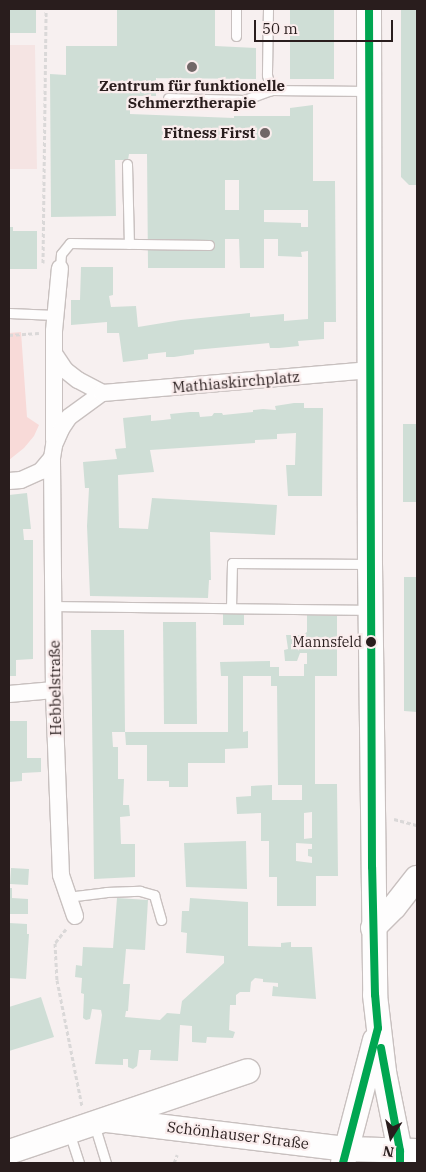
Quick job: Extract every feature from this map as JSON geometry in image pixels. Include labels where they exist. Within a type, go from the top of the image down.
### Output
[{"type":"main road","points":[[369,9],[373,928],[378,1028],[384,1072],[406,1155]]},
{"type":"main road","points":[[373,928],[394,907],[417,878]]},
{"type":"main road","points":[[353,1154],[378,1028]]},
{"type":"main road","name":"Schönhauser Straße","points":[[9,1152],[248,1071]]},
{"type":"main road","name":"Schönhauser Straße","points":[[89,1125],[353,1154],[406,1155]]},
{"type":"street","points":[[53,452],[55,323],[60,268]]},
{"type":"street","points":[[9,481],[21,480],[41,471],[53,452],[68,417],[102,393],[78,380],[65,370],[56,355]]},
{"type":"street","name":"Mathiaskirchplatz","points":[[102,393],[371,370]]},
{"type":"street","name":"Hebbelstraße","points":[[53,452],[54,690],[61,875],[75,916]]},
{"type":"street","points":[[9,694],[54,690]]},
{"type":"lane","points":[[236,9],[236,36]]},
{"type":"lane","points":[[268,9],[267,75],[271,90]]},
{"type":"lane","points":[[168,98],[244,100],[271,90],[370,91]]},
{"type":"lane","points":[[127,164],[129,244]]},
{"type":"lane","points":[[60,268],[61,254],[70,243],[209,245]]},
{"type":"lane","points":[[9,313],[55,323]]},
{"type":"lane","points":[[231,608],[232,563],[370,564]]},
{"type":"lane","points":[[54,606],[371,610]]},
{"type":"lane","points":[[67,897],[106,892],[140,891],[154,895],[161,920]]},
{"type":"lane","points":[[78,1163],[89,1125]]},
{"type":"lane","points":[[89,1125],[106,1163]]},
{"type":"path","points":[[43,269],[46,9]]},
{"type":"path","points":[[9,335],[55,323]]},
{"type":"path","points":[[75,916],[55,943],[57,980],[89,1125]]},
{"type":"path","points":[[174,1163],[177,1154]]},
{"type":"shaded area","points":[[9,45],[35,45],[37,169],[9,169]]},
{"type":"shaded area","points":[[21,332],[27,417],[39,425],[34,436],[24,448],[9,460],[9,333]]},
{"type":"building","points":[[9,9],[36,9],[36,33],[9,33]]},
{"type":"building","points":[[117,9],[215,9],[215,46],[256,48],[256,79],[156,78],[156,96],[130,96],[130,114],[234,118],[234,116],[290,116],[290,108],[313,105],[313,181],[335,181],[336,322],[324,322],[324,339],[298,341],[299,346],[279,348],[270,348],[269,343],[194,350],[194,354],[174,357],[166,357],[166,352],[148,354],[148,359],[123,362],[119,333],[107,333],[107,322],[71,325],[71,300],[80,300],[81,267],[113,267],[113,295],[109,296],[111,307],[136,306],[138,327],[181,320],[250,313],[250,317],[284,314],[284,321],[308,319],[308,251],[301,252],[302,257],[278,256],[278,239],[264,239],[264,268],[240,268],[239,239],[225,239],[225,268],[148,268],[147,154],[129,154],[128,160],[115,160],[116,216],[51,217],[50,74],[66,75],[66,46],[117,46]],"holes":[[[225,180],[239,180],[239,210],[225,210]],[[264,210],[308,210],[308,227],[301,227],[301,223],[264,222]]]},
{"type":"building","points":[[290,9],[334,9],[334,79],[290,79]]},
{"type":"building","points":[[401,9],[417,9],[417,185],[409,185],[401,177]]},
{"type":"building","points":[[9,227],[13,227],[13,231],[37,231],[37,269],[9,269]]},
{"type":"building","points":[[304,403],[304,408],[323,408],[322,496],[288,496],[286,465],[295,465],[296,433],[277,434],[277,439],[255,440],[255,443],[150,450],[154,472],[118,475],[119,528],[148,529],[152,498],[277,505],[275,535],[210,532],[211,580],[209,580],[208,598],[90,596],[87,526],[89,488],[85,488],[83,462],[117,459],[115,449],[126,448],[123,418],[151,415],[151,421],[163,420],[171,419],[170,414],[190,412],[199,412],[200,417],[212,416],[214,413],[222,413],[223,415],[263,409],[276,410],[275,406]]},
{"type":"building","points":[[403,424],[417,424],[417,502],[403,502]]},
{"type":"building","points":[[27,493],[31,529],[23,529],[24,540],[33,540],[33,659],[16,660],[16,676],[9,676],[9,495]]},
{"type":"building","points":[[404,577],[417,577],[417,712],[404,711]]},
{"type":"building","points":[[223,614],[244,614],[244,625],[223,625]]},
{"type":"building","points":[[307,615],[337,616],[337,676],[315,676],[315,784],[337,784],[338,876],[316,876],[316,906],[277,906],[277,877],[269,877],[269,841],[261,841],[261,813],[237,814],[236,797],[251,796],[251,786],[272,785],[272,800],[302,800],[302,785],[278,785],[277,686],[271,686],[271,676],[243,676],[243,732],[248,731],[248,748],[225,749],[225,763],[188,763],[188,787],[169,787],[169,781],[147,781],[147,745],[126,745],[125,732],[228,732],[228,676],[221,676],[220,662],[270,661],[270,667],[279,667],[279,676],[304,676],[304,664],[307,664],[307,653],[300,653],[297,661],[285,661],[284,650],[288,649],[286,635],[303,635],[307,632]],"holes":[[[312,812],[312,838],[304,839],[304,813]],[[296,843],[312,844],[312,849],[308,849],[308,856],[312,857],[312,863],[296,861]]]},
{"type":"building","points":[[163,622],[196,622],[197,724],[164,724]]},
{"type":"building","points":[[91,630],[124,630],[125,732],[112,732],[113,747],[118,747],[118,779],[124,779],[123,805],[129,805],[130,816],[120,817],[121,844],[135,844],[135,877],[94,879]]},
{"type":"building","points":[[9,721],[27,721],[27,758],[41,758],[41,772],[22,773],[22,781],[9,782]]},
{"type":"building","points":[[246,841],[247,889],[186,887],[184,843]]},
{"type":"building","points":[[11,868],[29,869],[28,885],[10,884]]},
{"type":"building","points":[[9,888],[12,888],[12,898],[28,899],[28,914],[9,914]]},
{"type":"building","points":[[117,898],[148,900],[145,950],[126,949],[123,984],[130,984],[128,1011],[126,1011],[125,1017],[160,1020],[167,1013],[180,1014],[182,1001],[224,963],[224,956],[186,953],[187,933],[181,932],[182,911],[189,911],[190,898],[248,902],[248,946],[281,947],[281,943],[291,942],[291,947],[312,947],[316,999],[272,996],[273,986],[278,987],[278,983],[263,982],[263,979],[255,978],[251,982],[250,992],[240,992],[236,995],[236,1005],[230,1005],[229,1030],[235,1032],[233,1038],[207,1037],[206,1043],[192,1042],[192,1026],[180,1025],[178,1061],[150,1060],[151,1050],[139,1050],[137,1066],[133,1069],[128,1067],[128,1059],[123,1059],[123,1065],[95,1064],[102,1015],[101,1010],[92,1009],[90,1019],[86,1020],[83,1018],[84,994],[81,993],[82,978],[75,977],[76,965],[82,966],[83,947],[113,948]]},
{"type":"building","points":[[9,923],[27,924],[27,934],[29,934],[26,979],[9,978]]},
{"type":"building","points":[[41,997],[54,1037],[9,1051],[9,1007]]},
{"type":"transit line","points":[[343,1163],[378,1028],[375,995],[372,867],[369,9]]},
{"type":"transit line","points":[[381,1048],[400,1151],[400,1163]]},
{"type":"place","name":"Zentrum für funktionelle Schmerztherapie","points":[[192,67]]},
{"type":"place","name":"Fitness First","points":[[265,133]]},
{"type":"place","name":"Mannsfeld","points":[[371,642]]}]
